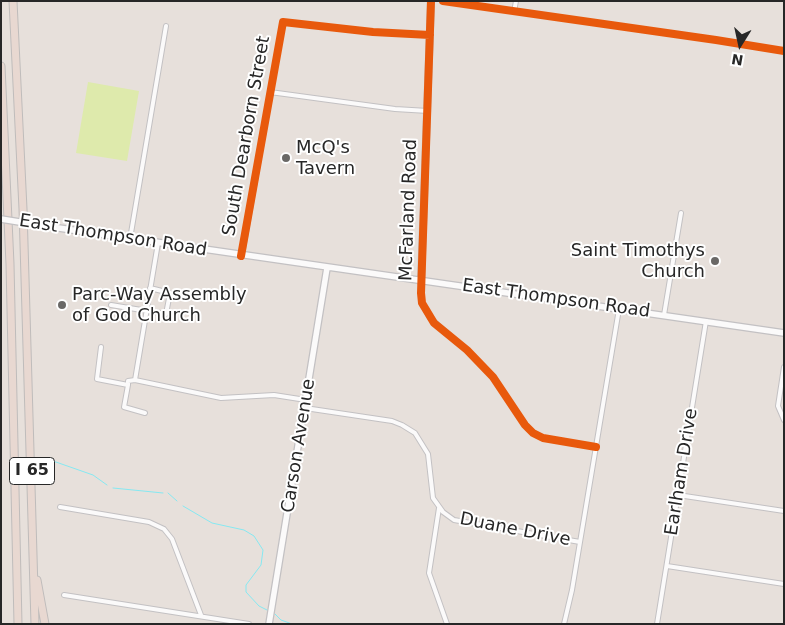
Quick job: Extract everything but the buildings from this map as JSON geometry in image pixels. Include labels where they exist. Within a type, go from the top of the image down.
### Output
[{"type":"highway","name":"I 65","points":[[14,1],[23,209],[35,567],[35,624]]},
{"type":"highway","name":"I 65","points":[[1,66],[10,264],[18,623]]},
{"type":"highway","points":[[35,567],[42,606],[43,624]]},
{"type":"main road","name":"McFarland Road","points":[[421,282],[431,1]]},
{"type":"main road","name":"East Thompson Road","points":[[1,219],[283,262],[421,282],[456,284],[784,333]]},
{"type":"main road","name":"Carson Avenue","points":[[269,624],[327,268]]},
{"type":"street","points":[[443,1],[716,40],[784,52]]},
{"type":"street","points":[[514,12],[516,1]]},
{"type":"street","name":"South Dearborn Street","points":[[242,256],[283,22],[374,32],[430,35]]},
{"type":"street","points":[[130,239],[166,26]]},
{"type":"street","points":[[270,92],[395,109],[428,111]]},
{"type":"street","points":[[664,315],[682,213]]},
{"type":"street","points":[[135,380],[158,243]]},
{"type":"street","name":"McFarland Road","points":[[421,282],[422,303],[430,318],[467,350],[493,377],[528,429],[543,438],[596,447]]},
{"type":"street","points":[[111,305],[166,314],[171,295],[168,291],[150,288]]},
{"type":"street","points":[[564,624],[620,308]]},
{"type":"street","name":"Earlham Drive","points":[[657,624],[706,321]]},
{"type":"street","points":[[101,347],[96,379],[128,385]]},
{"type":"street","points":[[784,367],[778,406],[784,420]]},
{"type":"street","points":[[145,413],[124,407],[128,381],[135,380],[208,397],[246,398],[274,395],[306,400]]},
{"type":"street","name":"Duane Drive","points":[[305,408],[392,421],[408,428],[420,438],[428,454],[431,490],[439,508],[448,517],[463,523],[580,542]]},
{"type":"street","points":[[678,495],[784,511]]},
{"type":"street","points":[[60,507],[149,522],[164,529],[172,539],[201,616]]},
{"type":"street","points":[[439,508],[429,573],[447,624]]},
{"type":"street","points":[[667,566],[784,584]]},
{"type":"street","points":[[64,595],[249,624]]},
{"type":"green space","points":[[88,82],[139,91],[127,161],[76,153]]},
{"type":"waterway","points":[[53,461],[93,475],[107,485]]},
{"type":"waterway","points":[[113,488],[163,493]]},
{"type":"waterway","points":[[168,493],[177,501]]},
{"type":"waterway","points":[[183,506],[212,523],[244,530],[254,536],[263,550],[261,565],[246,585],[246,592],[259,606],[267,610]]},
{"type":"waterway","points":[[275,614],[281,620],[292,624]]},
{"type":"cycle path","points":[[431,1],[422,303],[434,323],[467,350],[493,377],[525,425],[533,433],[543,438],[596,447]]},
{"type":"cycle path","points":[[443,1],[784,51]]},
{"type":"cycle path","points":[[241,256],[283,22],[373,32],[430,35]]},
{"type":"place","name":"McQ's Tavern","points":[[286,158]]},
{"type":"place","name":"Saint Timothys Church","points":[[715,261]]},
{"type":"place","name":"Parc-Way Assembly of God Church","points":[[62,305]]}]
